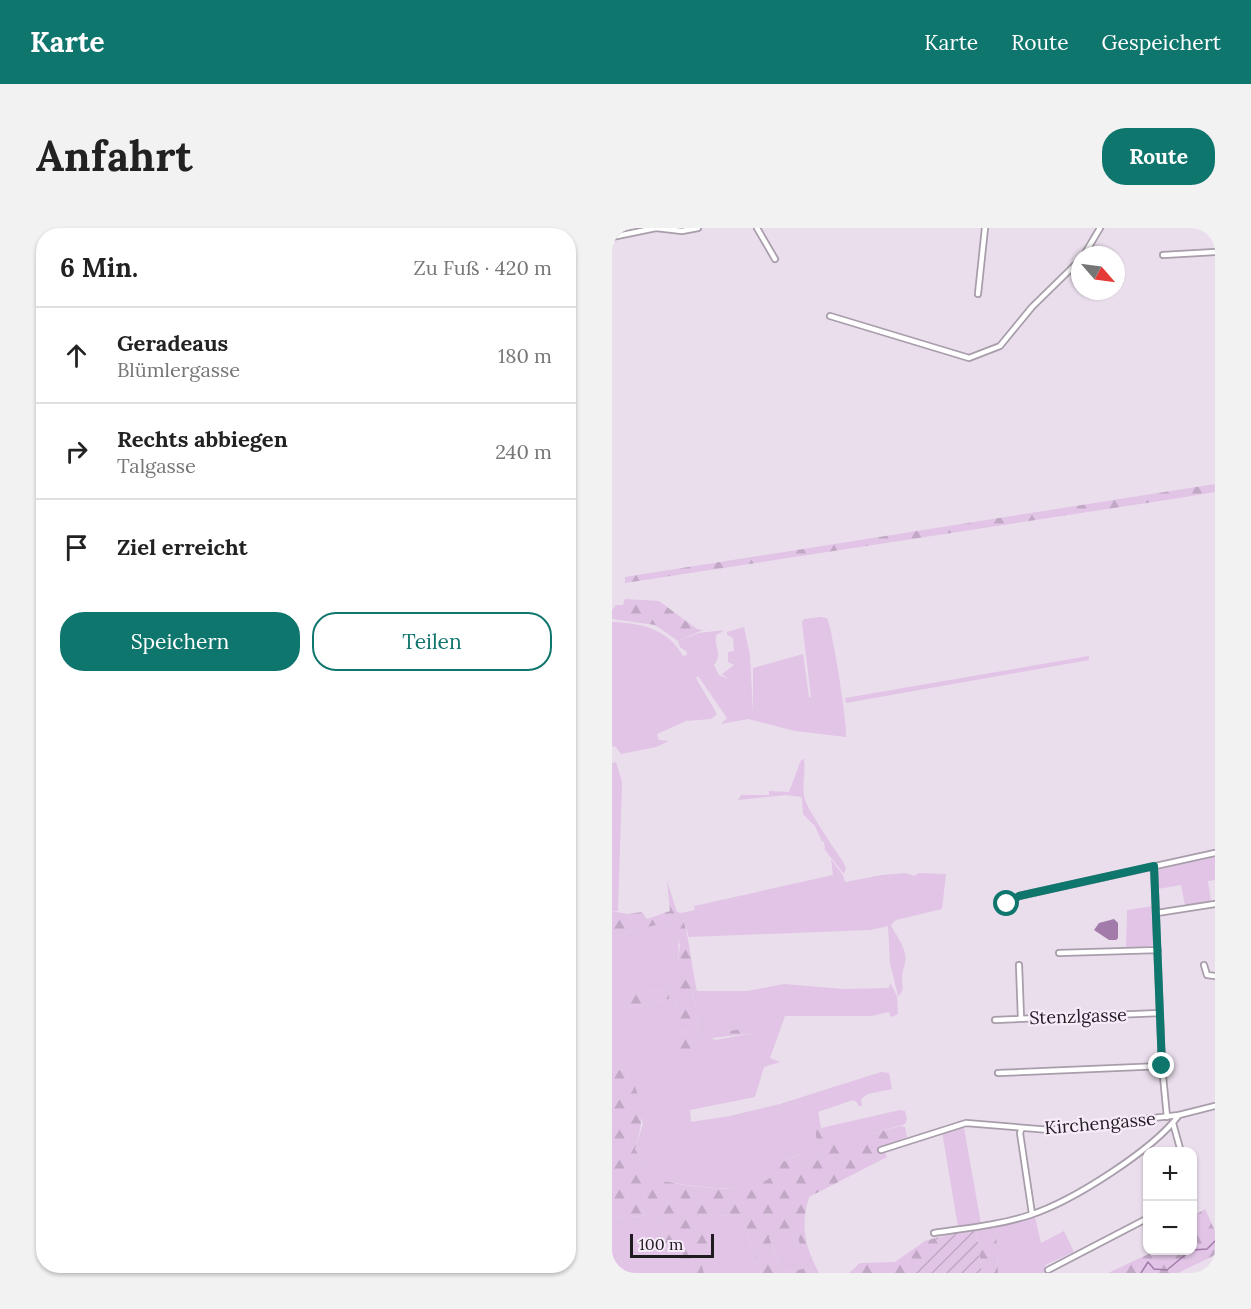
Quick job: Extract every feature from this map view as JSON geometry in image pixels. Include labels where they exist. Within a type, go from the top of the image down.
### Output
[{"type":"street","points":[[612,237],[656,228],[682,231],[698,228]]},
{"type":"street","points":[[757,228],[775,259]]},
{"type":"street","points":[[978,294],[985,228]]},
{"type":"street","points":[[1089,246],[1100,228]]},
{"type":"street","points":[[1163,255],[1215,252]]},
{"type":"street","points":[[830,316],[969,358],[1000,345],[1032,307],[1071,269]]},
{"type":"street","points":[[1007,904],[1019,896],[1215,853]]},
{"type":"street","points":[[1154,866],[1162,1066],[1167,1117]]},
{"type":"street","points":[[1157,913],[1215,904]]},
{"type":"street","points":[[1059,953],[1158,950]]},
{"type":"street","points":[[1018,965],[1021,1018]]},
{"type":"street","points":[[1204,965],[1207,975],[1215,976]]},
{"type":"street","name":"Stenzlgasse","points":[[995,1020],[1160,1013]]},
{"type":"street","points":[[998,1073],[1162,1066]]},
{"type":"street","name":"Kirchengasse","points":[[881,1150],[966,1123],[1050,1130],[1167,1117],[1215,1106]]},
{"type":"street","points":[[934,1233],[1003,1222],[1032,1214],[1086,1186],[1149,1147],[1179,1115]]},
{"type":"street","points":[[1173,1123],[1180,1147]]},
{"type":"street","points":[[1023,1128],[1020,1133],[1032,1214]]},
{"type":"street","points":[[1048,1270],[1143,1221]]},
{"type":"green space","points":[[1215,484],[1215,492],[625,583],[625,577]]},
{"type":"green space","points":[[625,599],[659,601],[697,629],[703,630],[678,641],[655,625],[612,619],[612,610],[616,605],[623,605]]},
{"type":"green space","points":[[827,618],[829,625],[842,697],[846,737],[795,731],[748,719],[721,724],[727,718],[698,676],[696,678],[717,714],[711,719],[686,721],[657,734],[659,740],[669,741],[656,747],[621,754],[616,747],[612,746],[612,622],[653,629],[670,639],[683,656],[687,655],[687,652],[680,647],[678,641],[699,633],[725,630],[716,635],[718,657],[714,665],[719,675],[729,680],[722,674],[734,665],[728,662],[728,652],[734,651],[733,638],[727,635],[727,632],[744,627],[750,655],[753,714],[753,668],[803,654],[809,697],[811,697],[802,622],[804,619]]},
{"type":"green space","points":[[1089,656],[1089,660],[846,703],[845,698]]},
{"type":"green space","points":[[804,759],[805,800],[842,860],[846,868],[844,874],[825,850],[824,841],[822,842],[815,826],[803,814],[802,797],[786,795],[738,800],[741,795],[769,795],[769,791],[789,792],[801,760]]},
{"type":"green space","points":[[616,762],[622,782],[618,911],[612,911],[612,763]]},
{"type":"green space","points":[[1215,855],[1215,880],[1208,881],[1211,902],[1185,905],[1181,885],[1158,889],[1158,872],[1161,867]]},
{"type":"green space","points":[[831,859],[843,875],[845,882],[906,873],[914,876],[919,873],[946,874],[942,909],[896,920],[891,925],[905,957],[902,990],[898,996],[890,963],[888,926],[870,930],[689,937],[681,913],[695,910],[694,906],[833,875]]},
{"type":"green space","points":[[667,881],[677,912],[681,913],[688,942],[697,991],[692,995],[698,1011],[697,1036],[756,1027],[753,1033],[712,1038],[713,1049],[706,1059],[703,1054],[687,1058],[676,1054],[676,1048],[683,1032],[674,992],[680,945],[670,921],[612,937],[612,911],[627,914],[642,912],[647,919],[670,911]]},
{"type":"green space","points":[[1153,906],[1154,945],[1126,949],[1127,910]]},
{"type":"green space","points":[[670,921],[675,929],[678,946],[675,996],[682,1026],[682,1034],[676,1048],[692,1055],[703,1054],[711,1038],[716,1040],[753,1033],[755,1028],[697,1036],[698,1011],[692,994],[697,991],[747,991],[784,984],[844,989],[889,988],[890,983],[897,996],[898,1014],[891,1017],[889,1012],[871,1016],[785,1016],[770,1058],[780,1062],[764,1067],[755,1097],[690,1110],[691,1122],[730,1116],[780,1104],[881,1072],[889,1073],[892,1089],[868,1094],[861,1099],[862,1106],[858,1106],[853,1100],[815,1113],[822,1154],[813,1164],[801,1165],[799,1154],[780,1163],[776,1175],[765,1183],[751,1187],[716,1188],[652,1179],[635,1149],[643,1124],[628,1070],[612,1069],[612,1010],[669,999],[670,989],[612,996],[612,937]]},
{"type":"green space","points":[[670,989],[669,999],[612,1010],[612,996]]},
{"type":"green space","points":[[612,1069],[628,1070],[637,1091],[641,1108],[641,1126],[635,1149],[652,1179],[703,1187],[743,1188],[759,1184],[772,1176],[780,1163],[800,1154],[801,1165],[813,1164],[822,1154],[815,1129],[815,1113],[818,1111],[821,1128],[829,1146],[901,1126],[905,1127],[907,1137],[883,1146],[887,1157],[809,1197],[806,1208],[805,1236],[819,1273],[761,1273],[741,1215],[716,1216],[707,1228],[708,1250],[698,1253],[704,1273],[674,1273],[656,1211],[642,1216],[612,1218]],"holes":[[[797,1227],[803,1269],[781,1271],[769,1237]]]},
{"type":"green space","points":[[900,1110],[905,1111],[907,1119],[905,1124],[829,1147],[821,1128]]},
{"type":"green space","points":[[964,1128],[981,1224],[958,1227],[942,1132]]},
{"type":"green space","points":[[1205,1209],[1215,1231],[1215,1255],[1178,1273],[1108,1273],[1146,1255],[1197,1255],[1197,1214]]},
{"type":"green space","points":[[656,1211],[674,1273],[612,1273],[612,1218],[642,1216]]},
{"type":"green space","points":[[741,1215],[761,1273],[704,1273],[698,1253],[708,1250],[707,1228],[716,1216]]},
{"type":"green space","points":[[1035,1217],[1041,1243],[1064,1231],[1074,1252],[1045,1265],[1047,1273],[998,1273],[996,1227]]},
{"type":"green space","points":[[797,1226],[803,1269],[781,1271],[769,1236]]},
{"type":"green space","points":[[996,1227],[998,1273],[982,1273],[976,1229]]},
{"type":"green space","points":[[976,1229],[982,1273],[905,1273],[939,1246],[935,1238]]},
{"type":"green space","points":[[935,1238],[940,1246],[905,1273],[849,1273],[860,1263],[895,1262],[925,1241]]},
{"type":"shaded area","points":[[1114,919],[1118,923],[1116,940],[1109,940],[1094,930],[1099,923]]},
{"type":"waterway","points":[[1197,1250],[1207,1249],[1215,1241]]},
{"type":"waterway","points":[[1141,1273],[1148,1262],[1154,1269],[1167,1270],[1185,1255]]},
{"type":"route","points":[[1007,904],[1015,897],[1154,866],[1162,1066]]}]
